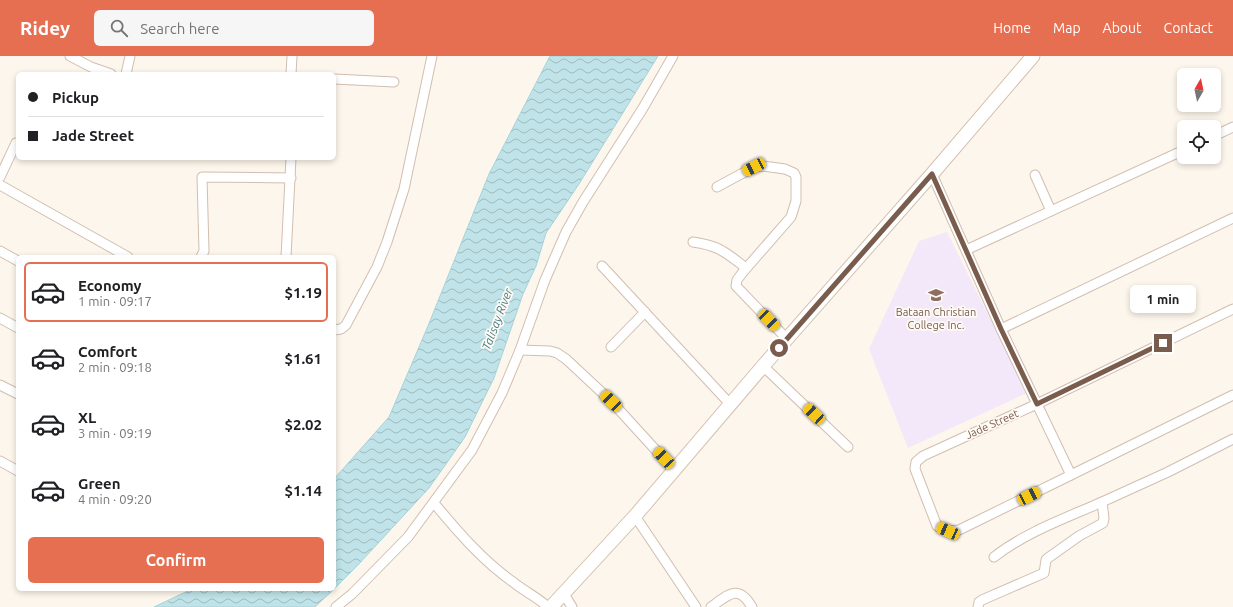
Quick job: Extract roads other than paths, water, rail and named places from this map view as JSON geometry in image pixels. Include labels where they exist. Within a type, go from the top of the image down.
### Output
[{"type":"main road","points":[[550,607],[564,594],[635,516],[730,404],[932,174],[1033,56]]},
{"type":"street","points":[[70,56],[91,67],[105,72]]},
{"type":"street","points":[[126,72],[130,56]]},
{"type":"street","points":[[291,72],[292,56]]},
{"type":"street","points":[[336,330],[342,329],[346,325],[377,267],[387,242],[404,189],[432,56]]},
{"type":"street","points":[[336,607],[352,594],[408,537],[472,450],[502,393],[520,350],[536,303],[566,232],[583,202],[643,108],[673,56]]},
{"type":"street","points":[[336,79],[394,82]]},
{"type":"street","points":[[1221,133],[1233,127]]},
{"type":"street","points":[[0,177],[16,143]]},
{"type":"street","points":[[966,250],[1177,153]]},
{"type":"street","points":[[286,255],[291,160]]},
{"type":"street","points":[[717,187],[754,167],[763,166],[785,169],[794,173],[796,177],[796,201],[791,217],[746,268],[737,280],[736,286],[787,339]]},
{"type":"street","points":[[932,174],[1001,329],[1071,475],[1233,395]]},
{"type":"street","points":[[1035,175],[1051,211]]},
{"type":"street","points":[[202,255],[204,251],[202,177],[291,178]]},
{"type":"street","points":[[0,185],[124,255]]},
{"type":"street","points":[[1001,329],[1233,218]]},
{"type":"street","points":[[693,242],[711,245],[720,249],[746,268]]},
{"type":"street","points":[[0,251],[16,260]]},
{"type":"street","points":[[602,266],[730,404]]},
{"type":"street","name":"Jade Street","points":[[1071,475],[959,530],[948,531],[937,526],[915,469],[916,462],[923,456],[1037,404],[1233,309]]},
{"type":"street","points":[[611,347],[645,312]]},
{"type":"street","points":[[0,318],[16,327]]},
{"type":"street","points":[[520,350],[550,351],[557,353],[566,359],[611,401],[674,470]]},
{"type":"street","points":[[763,366],[848,447]]},
{"type":"street","points":[[0,385],[16,393]]},
{"type":"street","points":[[994,557],[1020,540],[1168,472],[1233,439]]},
{"type":"street","points":[[0,461],[16,470]]},
{"type":"street","points":[[978,607],[979,602],[982,600],[1044,573],[1046,570],[1046,560],[1048,558],[1070,542],[1102,524],[1104,518],[1102,502]]},
{"type":"street","points":[[434,503],[461,536],[479,553],[513,583],[550,607]]},
{"type":"street","points":[[635,516],[696,607]]},
{"type":"street","points":[[711,607],[734,593],[740,593],[743,595],[752,607]]},
{"type":"street","points":[[564,594],[572,607]]},
{"type":"water","name":"Talisay River","points":[[550,56],[658,56],[579,184],[546,233],[536,266],[523,294],[494,378],[465,437],[429,488],[336,587],[336,477],[389,417],[428,326],[489,174]]},
{"type":"water","points":[[188,591],[332,591],[315,607],[154,607]]},
{"type":"place","name":"Bataan Christian College Inc.","points":[[936,295]]}]
